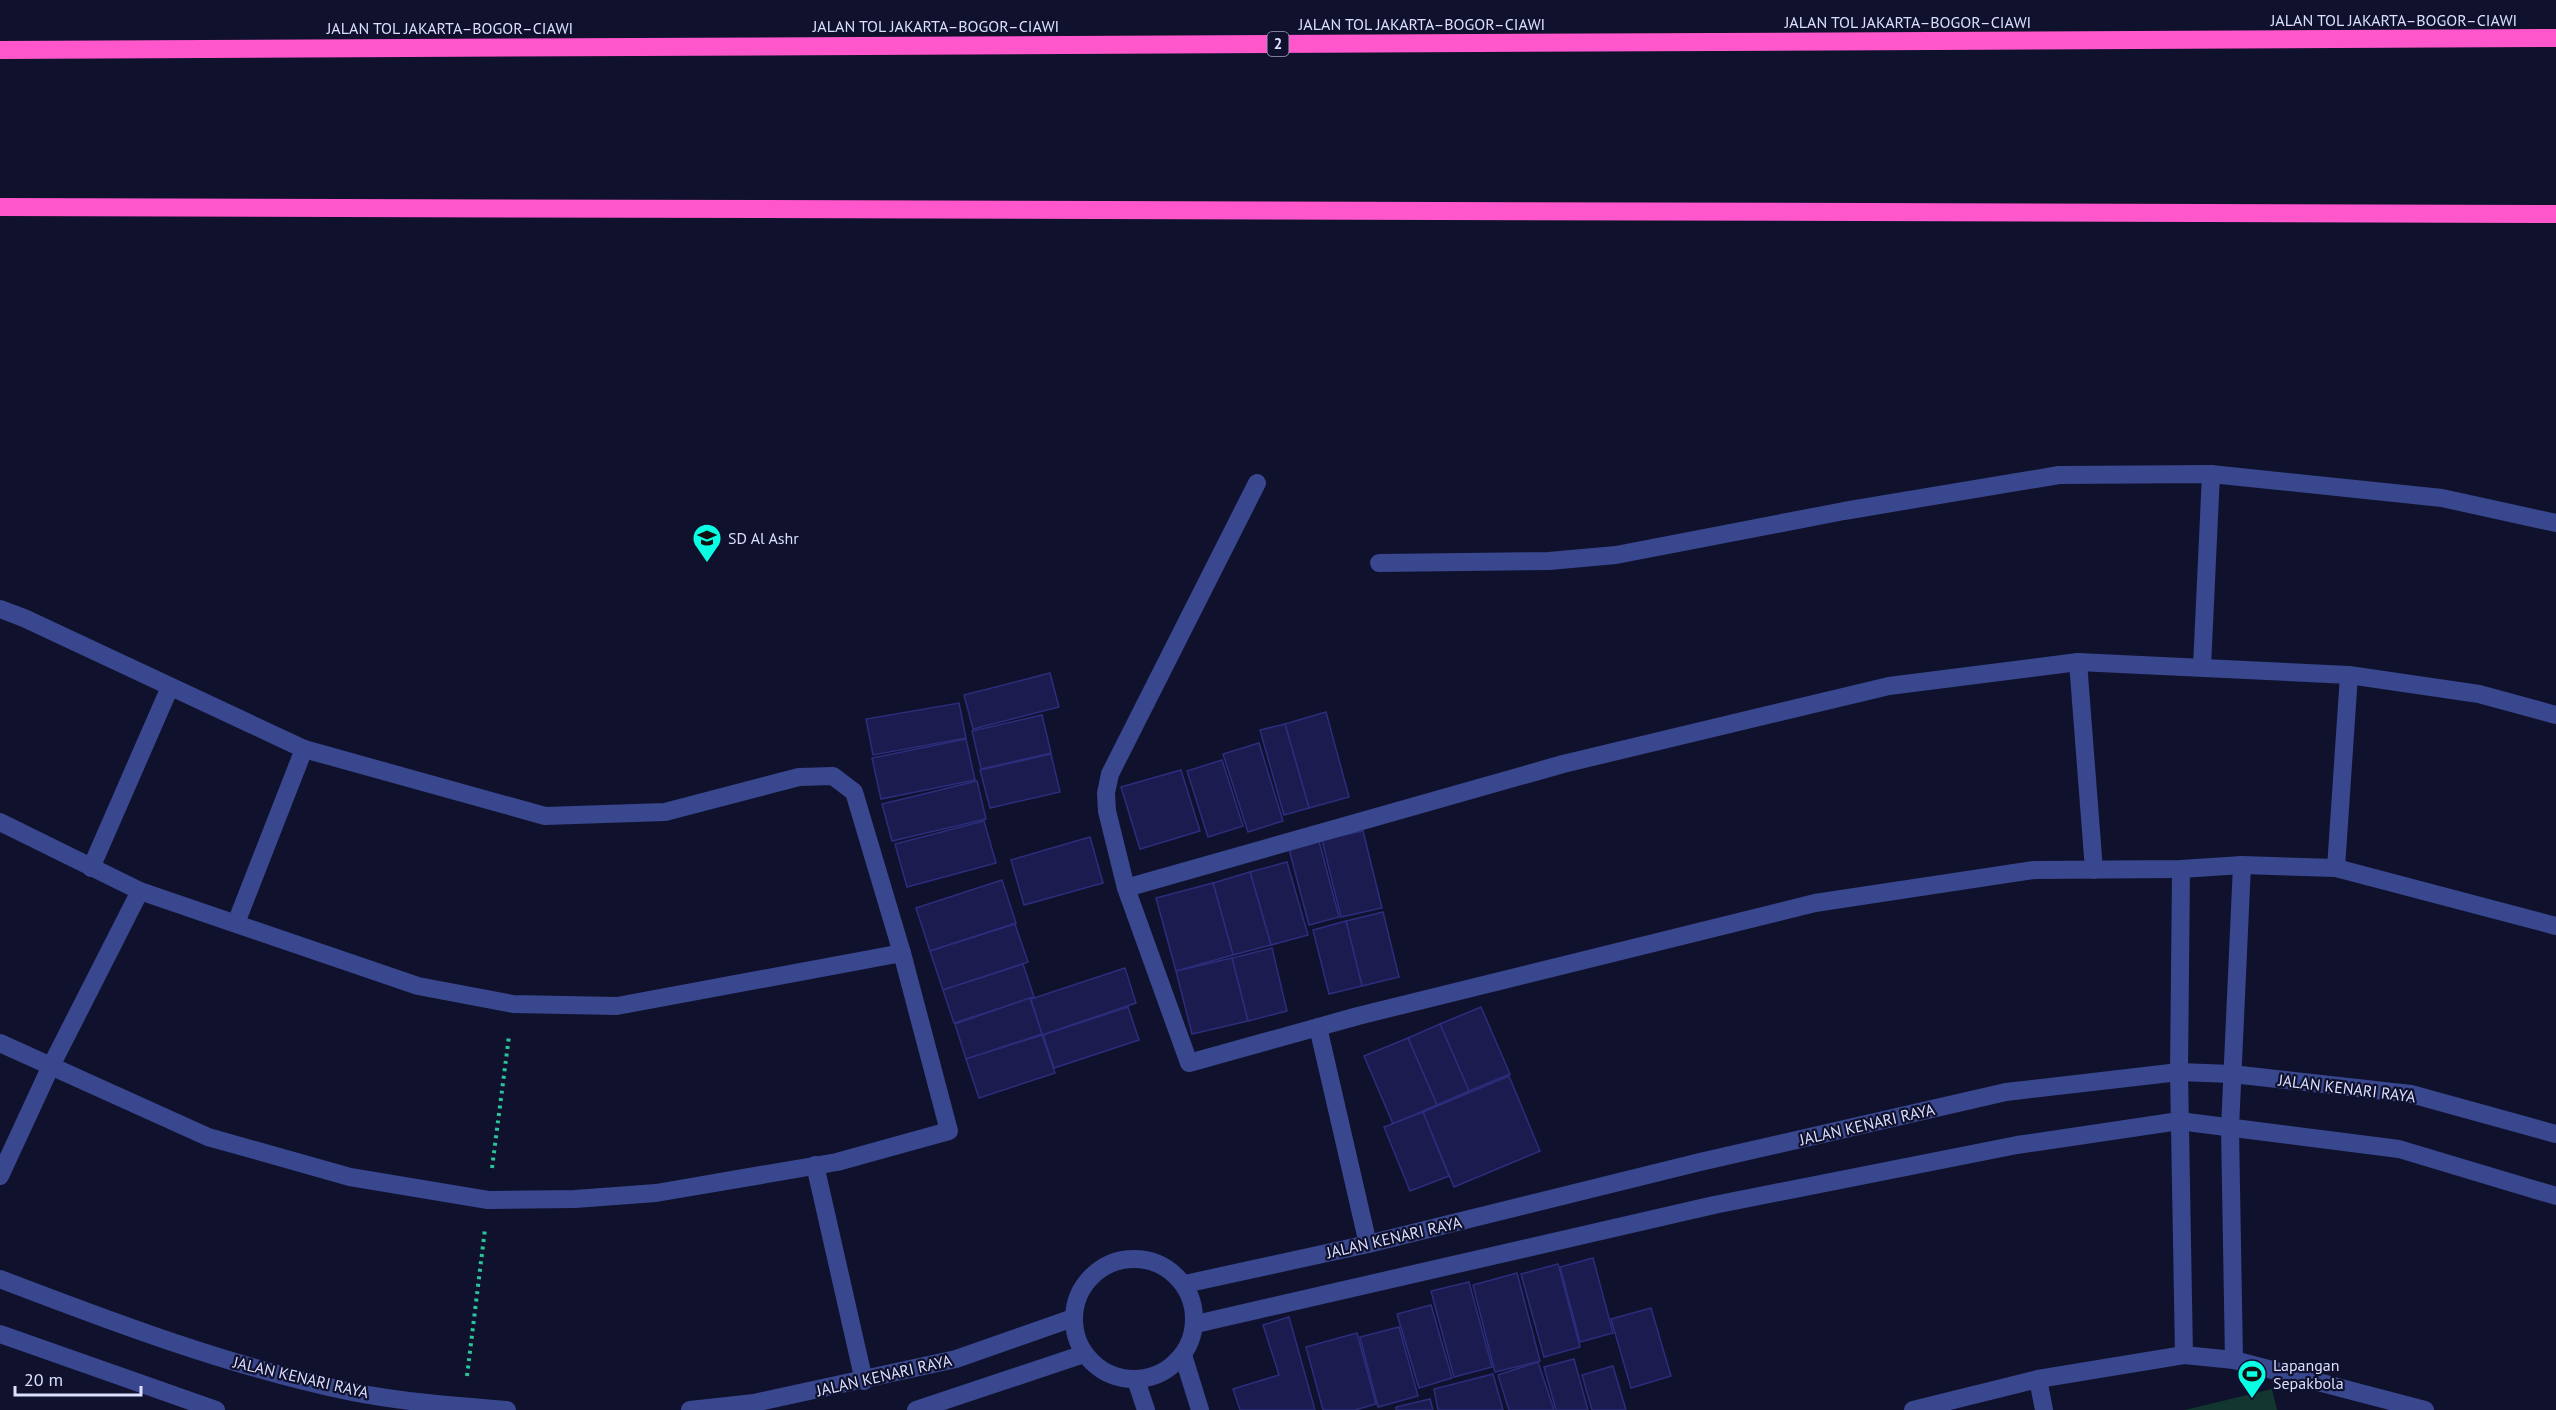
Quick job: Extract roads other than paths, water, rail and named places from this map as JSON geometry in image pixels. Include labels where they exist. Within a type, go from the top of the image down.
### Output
[{"type":"highway","name":"JALAN TOL JAKARTA–BOGOR–CIAWI","points":[[0,50],[2556,38]]},
{"type":"highway","points":[[0,207],[2556,214]]},
{"type":"street","points":[[2202,667],[2211,474]]},
{"type":"street","points":[[1379,563],[1550,561],[1616,555],[1844,511],[2059,475],[2211,474],[2442,498],[2556,523]]},
{"type":"street","points":[[1257,483],[1110,774],[1106,793],[1107,811],[1126,888],[1189,1063],[1318,1027],[1815,903],[2034,870],[2181,869],[2242,865],[2336,868],[2556,926]]},
{"type":"street","points":[[0,609],[24,618],[304,749],[545,816],[665,812],[799,777],[833,777],[854,792],[902,953],[949,1131],[837,1162],[656,1193],[575,1199],[488,1200],[350,1177],[208,1137],[50,1068],[0,1043]]},
{"type":"street","points":[[2078,662],[2094,870]]},
{"type":"street","points":[[1126,888],[1563,764],[1877,688],[2078,662],[2349,675],[2479,694],[2556,715]]},
{"type":"street","points":[[2336,868],[2349,675]]},
{"type":"street","points":[[91,868],[170,687]]},
{"type":"street","points":[[236,923],[304,749]]},
{"type":"street","points":[[0,822],[140,891],[418,986],[513,1004],[617,1006],[902,953]]},
{"type":"street","points":[[2234,1360],[2230,1128],[2242,865]]},
{"type":"street","points":[[2181,869],[2179,1121],[2184,1355]]},
{"type":"street","points":[[0,1176],[50,1068],[140,891]]},
{"type":"street","points":[[1318,1027],[1368,1244]]},
{"type":"street","name":"JALAN KENARI RAYA","points":[[1185,1284],[1368,1244],[1700,1162],[2006,1092],[2179,1072],[2232,1074],[2410,1094],[2556,1134]]},
{"type":"street","points":[[1196,1324],[1714,1205],[2017,1145],[2179,1121],[2399,1149],[2556,1196]]},
{"type":"street","points":[[815,1165],[864,1381]]},
{"type":"street","points":[[1116,1259],[1155,1260],[1185,1284],[1194,1304],[1196,1324],[1183,1355],[1163,1373],[1136,1380],[1107,1374],[1084,1354],[1076,1337],[1073,1318],[1085,1281],[1116,1259]]},
{"type":"street","name":"JALAN KENARI RAYA","points":[[0,1280],[104,1319],[232,1362],[353,1392],[507,1410]]},
{"type":"street","name":"JALAN KENARI RAYA","points":[[690,1410],[754,1403],[864,1381],[956,1359],[1073,1318]]},
{"type":"street","points":[[0,1334],[216,1410]]},
{"type":"street","points":[[916,1410],[1084,1354]]},
{"type":"street","points":[[1183,1355],[1200,1410]]},
{"type":"street","points":[[1913,1410],[2038,1379],[2184,1355],[2234,1360],[2391,1406],[2425,1410]]},
{"type":"street","points":[[2038,1379],[2044,1410]]},
{"type":"street","points":[[1136,1380],[1146,1410]]},
{"type":"place","name":"SD Al Ashr","points":[[707,564]]},
{"type":"place","name":"Lapangan Sepakbola","points":[[2252,1400]]}]
